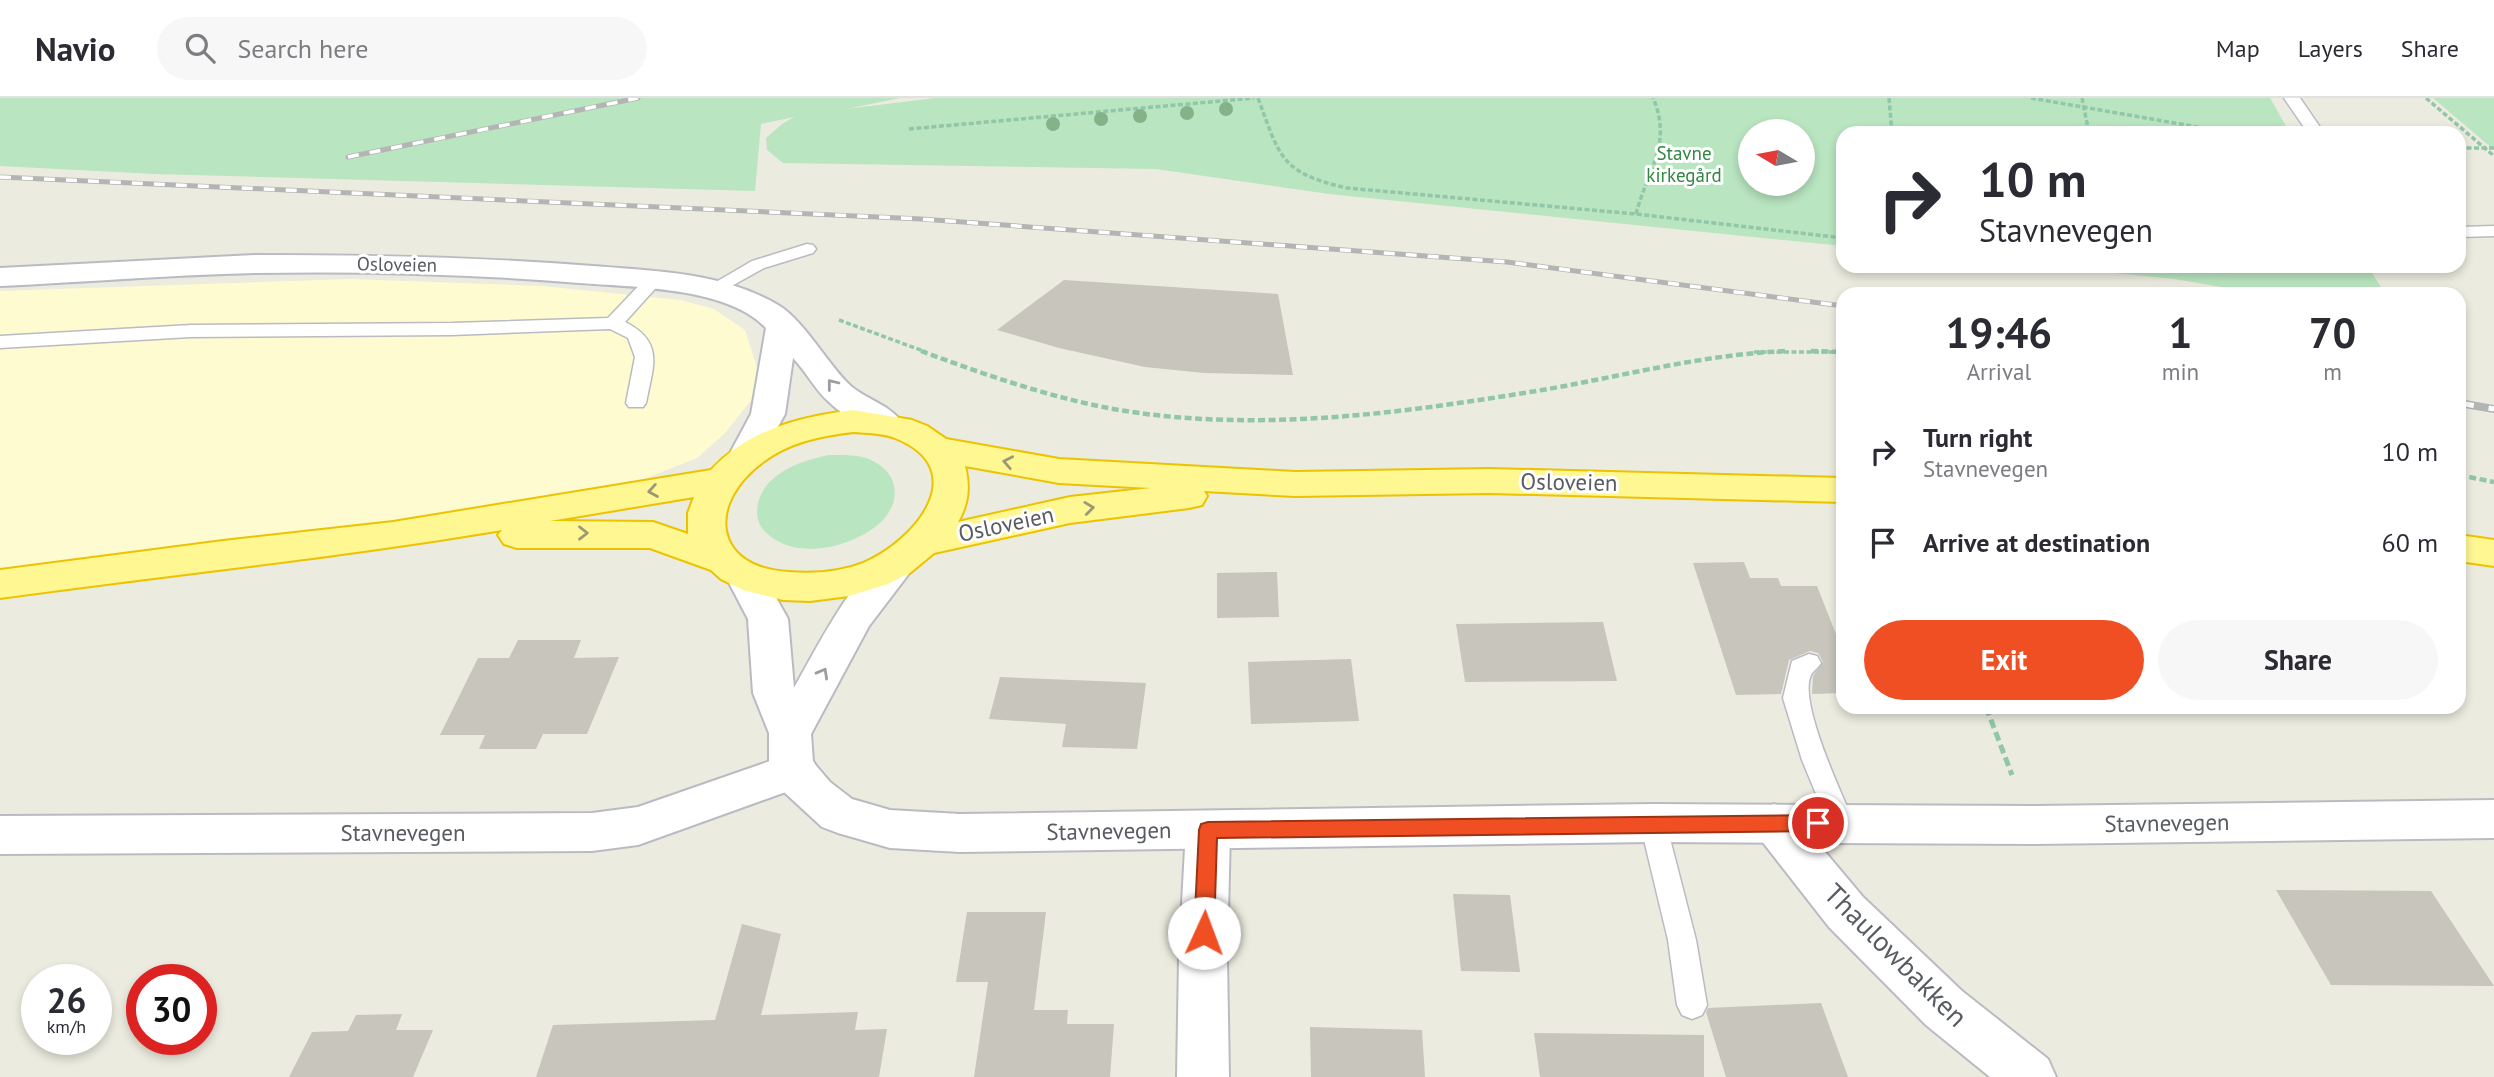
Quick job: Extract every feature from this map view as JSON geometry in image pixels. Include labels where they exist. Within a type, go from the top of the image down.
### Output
[{"type":"highway","points":[[393,535],[616,533],[653,536],[780,587],[822,587],[862,579],[912,552],[944,517],[953,492],[949,469],[936,449],[914,433],[886,424],[853,421],[818,425],[779,436],[746,455],[720,480],[707,508],[706,535],[733,568]]},
{"type":"highway","name":"Osloveien","points":[[936,449],[1059,471],[1295,484],[1490,481],[1836,491]]},
{"type":"highway","points":[[0,584],[223,554],[393,535],[720,480]]},
{"type":"highway","name":"Osloveien","points":[[912,552],[1070,510],[1295,484]]},
{"type":"highway","points":[[2466,549],[2494,553]]},
{"type":"street","name":"Osloveien","points":[[0,277],[254,264],[362,264],[498,267],[653,280],[713,289],[768,313],[814,361],[840,394],[886,424]]},
{"type":"street","points":[[746,455],[768,414],[782,327]]},
{"type":"street","points":[[793,751],[855,616],[912,552]]},
{"type":"street","name":"Stavnevegen","points":[[733,568],[768,620],[774,693],[799,779],[838,814],[890,829],[960,833],[1653,823],[2035,825],[2494,819]]},
{"type":"street","name":"Stavnevegen","points":[[0,835],[592,832],[638,826],[793,751]]},
{"type":"street","name":"Thaulowbakken","points":[[1774,823],[1846,912],[1944,1008],[2030,1077]]},
{"type":"street","points":[[1203,1077],[1203,958],[1208,830]]},
{"type":"lane","points":[[2292,98],[2311,126]]},
{"type":"lane","points":[[2466,232],[2494,232]]},
{"type":"lane","points":[[713,289],[747,267],[780,254],[807,249]]},
{"type":"lane","points":[[612,323],[653,280]]},
{"type":"lane","points":[[0,342],[191,331],[452,329],[612,323],[636,335],[645,357],[636,402]]},
{"type":"lane","points":[[1809,663],[1800,668],[1795,698],[1815,760],[1841,823]]},
{"type":"lane","points":[[1653,823],[1682,940],[1692,1005]]},
{"type":"path","points":[[909,129],[1256,98],[1285,164],[1298,174],[1325,184],[1636,214],[1836,237]]},
{"type":"path","points":[[1636,214],[1639,195],[1660,148],[1663,130],[1663,114],[1653,98]]},
{"type":"path","points":[[1889,98],[1891,126]]},
{"type":"path","points":[[2031,98],[2191,126]]},
{"type":"path","points":[[2082,98],[2088,126]]},
{"type":"path","points":[[2427,98],[2459,126]]},
{"type":"path","points":[[2466,132],[2494,156]]},
{"type":"path","points":[[2466,148],[2494,148]]},
{"type":"path","points":[[839,320],[1067,399],[1170,416],[1228,418],[1391,410],[1503,396],[1574,385],[1723,354],[1792,349],[1836,352]]},
{"type":"path","points":[[2466,476],[2494,482]]},
{"type":"path","points":[[1989,714],[2035,825]]},
{"type":"shaded area","points":[[350,279],[542,286],[680,300],[714,309],[745,330],[757,368],[754,397],[724,434],[697,458],[644,479],[0,589],[0,291]]},
{"type":"green space","name":"Stavne kirkegård","points":[[0,98],[900,98],[846,109],[935,98],[2270,98],[2286,126],[1836,126],[1836,245],[1329,194],[1156,169],[783,163],[767,150],[766,138],[794,117],[761,124],[755,191],[155,174],[0,166]]},
{"type":"green space","points":[[2433,98],[2494,98],[2494,150]]},
{"type":"green space","points":[[2115,273],[2372,273],[2381,287],[2221,287]]},
{"type":"green space","points":[[829,455],[866,458],[887,471],[892,479],[895,495],[889,512],[871,530],[840,544],[823,548],[789,546],[774,539],[762,528],[758,519],[757,506],[762,492],[786,470]]},
{"type":"building","points":[[1064,280],[1278,294],[1293,375],[1204,373],[1145,367],[1059,348],[997,330]]},
{"type":"building","points":[[1744,562],[1750,578],[1778,578],[1781,586],[1817,586],[1836,634],[1836,693],[1812,694],[1813,676],[1823,662],[1818,653],[1810,651],[1789,660],[1781,694],[1736,695],[1693,563]]},
{"type":"building","points":[[1277,572],[1279,617],[1217,618],[1217,573]]},
{"type":"building","points":[[1603,622],[1617,681],[1465,682],[1456,624]]},
{"type":"building","points":[[518,640],[581,640],[574,658],[619,657],[587,734],[543,734],[536,749],[479,749],[485,735],[440,735],[478,658],[509,658]]},
{"type":"building","points":[[1351,659],[1359,721],[1251,724],[1248,662]]},
{"type":"building","points":[[1000,677],[1146,683],[1137,749],[1062,747],[1066,724],[989,719]]},
{"type":"building","points":[[2276,890],[2431,891],[2494,986],[2331,985]]},
{"type":"building","points":[[1453,894],[1510,895],[1520,972],[1461,971]]},
{"type":"building","points":[[967,912],[1046,912],[1034,1010],[1068,1010],[1067,1024],[1114,1024],[1110,1077],[974,1077],[988,982],[956,982]]},
{"type":"building","points":[[742,924],[781,934],[761,1015],[858,1012],[855,1030],[887,1029],[879,1077],[536,1077],[553,1025],[715,1020]]},
{"type":"building","points":[[1821,1003],[1848,1077],[1726,1077],[1706,1012],[1708,1008]]},
{"type":"building","points":[[402,1014],[396,1030],[433,1030],[413,1077],[289,1077],[312,1032],[348,1031],[356,1015]]},
{"type":"building","points":[[1310,1027],[1422,1030],[1425,1077],[1311,1077]]},
{"type":"building","points":[[1534,1033],[1704,1035],[1704,1077],[1540,1077]]},
{"type":"railway","points":[[348,157],[638,98]]},
{"type":"railway","points":[[0,177],[921,219],[1507,262],[1836,305]]},
{"type":"railway","points":[[2466,404],[2494,409]]},
{"type":"route","points":[[1204,933],[1208,830],[1818,823]]}]
